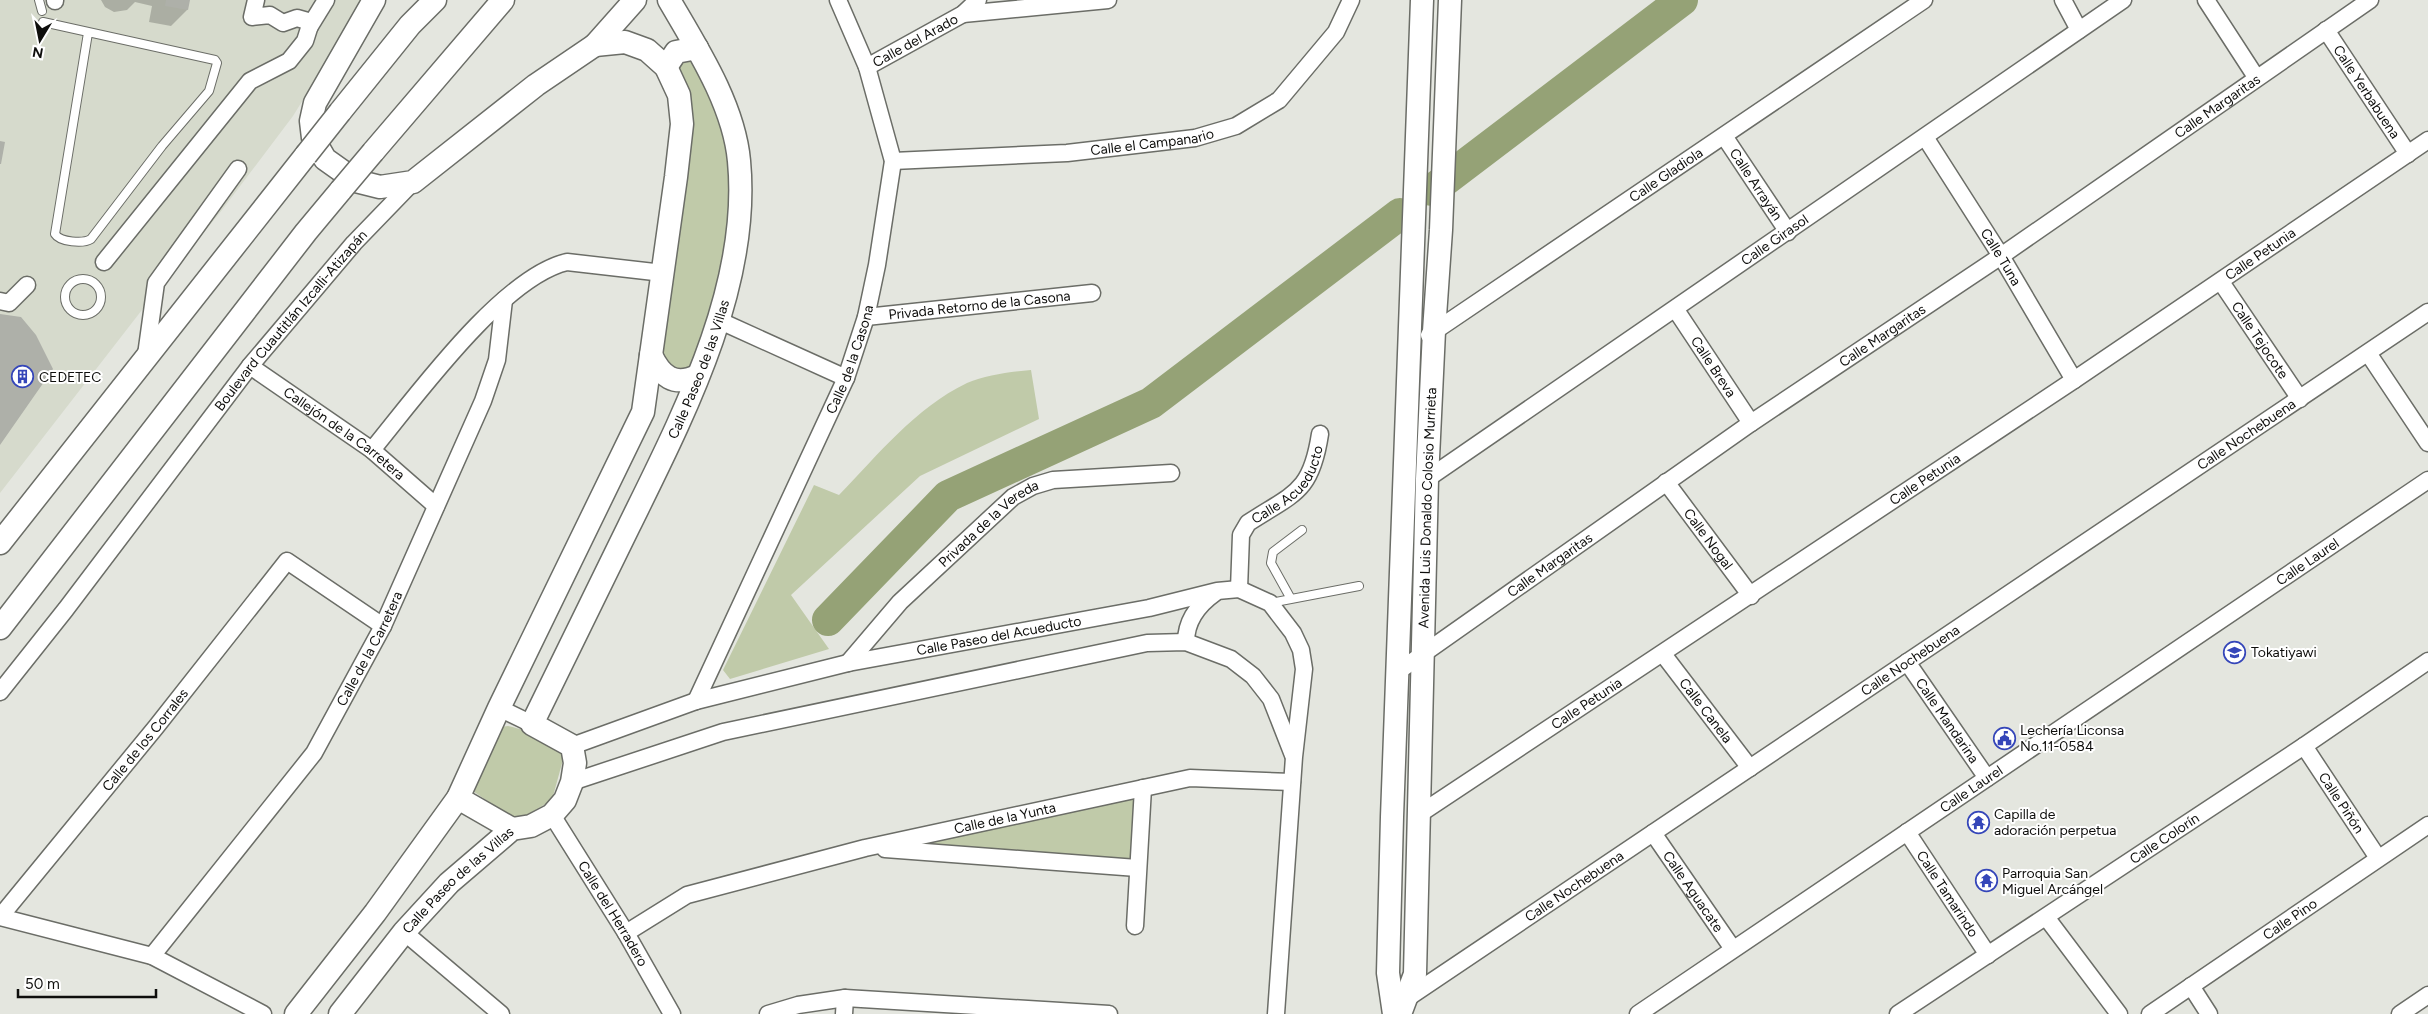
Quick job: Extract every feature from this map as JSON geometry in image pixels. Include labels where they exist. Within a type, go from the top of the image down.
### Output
[{"type":"street","points":[[256,0],[252,17],[270,15],[283,23],[300,18],[311,22],[310,26]]},
{"type":"street","points":[[104,262],[250,81],[289,61],[305,41],[310,26],[326,0]]},
{"type":"street","points":[[374,0],[315,103],[311,121],[313,138],[325,160],[356,181],[380,187],[413,182]]},
{"type":"street","points":[[0,543],[146,355],[340,112],[410,25],[435,0]]},
{"type":"street","points":[[0,628],[300,239],[503,0]]},
{"type":"street","name":"Boulevard Cuautitlán Izcalli-Atizapán","points":[[0,692],[66,610],[250,366],[354,242],[413,182],[536,85],[595,45],[635,0]]},
{"type":"street","name":"Calle Paseo de las Villas","points":[[532,724],[679,424],[718,320],[738,237],[739,160],[724,101],[697,48],[669,0]]},
{"type":"street","name":"Calle de la Casona","points":[[696,701],[846,378],[866,317],[877,265],[893,161],[866,67],[838,0]]},
{"type":"street","name":"Calle del Arado","points":[[866,67],[963,14],[978,0]]},
{"type":"street","name":"Calle del Arado","points":[[963,14],[1108,0]]},
{"type":"street","name":"Calle el Campanario","points":[[893,161],[1067,153],[1195,138],[1236,126],[1279,100],[1336,32],[1351,0]]},
{"type":"street","name":"Avenida Luis Donaldo Colosio Murrieta","points":[[1398,1009],[1388,972],[1396,673],[1408,350],[1415,235],[1422,0]]},
{"type":"street","name":"Avenida Luis Donaldo Colosio Murrieta","points":[[1398,1009],[1416,974],[1418,815],[1427,479],[1441,230],[1450,0]]},
{"type":"street","name":"Calle Gladiola","points":[[1408,350],[1924,0]]},
{"type":"street","points":[[2063,0],[2079,30]]},
{"type":"street","name":"Calle Girasol","points":[[1427,479],[1676,310],[2123,0]]},
{"type":"street","points":[[2206,0],[2256,77]]},
{"type":"street","name":"Calle Margaritas","points":[[1396,673],[1666,482],[2001,256],[2256,77],[2370,0]]},
{"type":"street","name":"Calle Yerbabuena","points":[[2326,30],[2408,154]]},
{"type":"street","points":[[296,1014],[376,913],[458,798],[499,708],[643,412],[682,124],[679,95],[666,67],[647,50],[625,42],[595,45]]},
{"type":"street","points":[[666,67],[676,52],[697,48]]},
{"type":"street","name":"Calle Arrayán","points":[[1724,136],[1788,232]]},
{"type":"street","name":"Calle Tuna","points":[[1925,137],[2001,256],[2074,380]]},
{"type":"street","name":"Calle Petunia","points":[[1418,815],[1751,596],[2220,282],[2428,140]]},
{"type":"street","points":[[146,355],[156,283],[238,168]]},
{"type":"street","points":[[1415,235],[1441,230]]},
{"type":"street","points":[[372,450],[461,342],[504,300],[552,266],[567,262],[663,274]]},
{"type":"street","name":"Calle Tejocote","points":[[2220,282],[2300,399]]},
{"type":"street","points":[[0,301],[9,303],[27,284]]},
{"type":"street","name":"Privada Retorno de la Casona","points":[[866,317],[1092,293]]},
{"type":"street","name":"Calle de la Carretera","points":[[152,956],[314,753],[382,626],[486,393],[497,360],[504,300]]},
{"type":"street","name":"Calle Breva","points":[[1676,310],[1752,423]]},
{"type":"street","name":"Calle Nochebuena","points":[[1398,1009],[1653,833],[2428,312]]},
{"type":"street","points":[[718,320],[846,378]]},
{"type":"street","points":[[2368,353],[2428,443]]},
{"type":"street","points":[[651,355],[660,371],[666,377],[682,381],[697,376]]},
{"type":"street","name":"Callejón de la Carretera","points":[[250,366],[372,450],[436,506]]},
{"type":"street","name":"Calle Acueducto","points":[[1239,589],[1241,535],[1244,528],[1299,490],[1309,478],[1316,461],[1320,434]]},
{"type":"street","name":"Privada de la Vereda","points":[[848,663],[900,602],[1013,497],[1033,486],[1053,480],[1171,473]]},
{"type":"street","name":"Calle Laurel","points":[[1642,1013],[2428,480]]},
{"type":"street","name":"Calle Nogal","points":[[1666,482],[1751,596]]},
{"type":"street","name":"Calle de los Corrales","points":[[0,917],[156,727],[287,561],[382,626]]},
{"type":"street","name":"Calle Paseo del Acueducto","points":[[572,746],[696,701],[848,663],[1149,608],[1217,591],[1239,589],[1270,603],[1293,633],[1301,650],[1304,669],[1294,757],[1276,1014]]},
{"type":"street","points":[[1186,642],[1186,632],[1193,614],[1202,602],[1217,591]]},
{"type":"street","name":"Calle Paseo del Acueducto","points":[[572,782],[723,732],[1147,642],[1186,642],[1230,659],[1253,676],[1272,699],[1294,757]]},
{"type":"street","name":"Calle Canela","points":[[1663,654],[1750,768]]},
{"type":"street","name":"Calle Colorín","points":[[1898,1014],[2304,746],[2428,661]]},
{"type":"street","name":"Calle Mandarina","points":[[1907,662],[1987,778]]},
{"type":"street","points":[[499,708],[572,746]]},
{"type":"street","name":"Calle Paseo de las Villas","points":[[340,1014],[404,932],[449,883],[512,828],[531,826],[552,815],[565,800],[572,782],[575,763],[572,746]]},
{"type":"street","name":"Calle Piñón","points":[[2304,746],[2378,858]]},
{"type":"street","name":"Calle de la Yunta","points":[[626,933],[688,895],[865,848],[1190,778],[1292,782]]},
{"type":"street","points":[[1135,926],[1143,788]]},
{"type":"street","points":[[458,798],[512,828]]},
{"type":"street","name":"Calle del Herradero","points":[[552,815],[626,933],[672,1014]]},
{"type":"street","name":"Calle Pino","points":[[2150,1014],[2428,825]]},
{"type":"street","name":"Calle Tamarindo","points":[[1907,832],[1988,954]]},
{"type":"street","name":"Calle Aguacate","points":[[1653,833],[1734,949]]},
{"type":"street","name":"Calle de la Yunta","points":[[865,848],[1137,868]]},
{"type":"street","points":[[0,917],[152,956],[263,1014]]},
{"type":"street","points":[[2046,917],[2119,1014]]},
{"type":"street","points":[[404,932],[501,1014]]},
{"type":"street","points":[[2191,986],[2209,1014]]},
{"type":"street","points":[[2400,1014],[2428,995]]},
{"type":"street","points":[[768,1014],[798,1005],[1109,1014]]},
{"type":"lane","points":[[42,11],[50,0]]},
{"type":"lane","points":[[43,22],[215,60],[217,68],[212,85],[88,241],[57,237],[55,234],[88,32]]},
{"type":"lane","points":[[90,280],[97,285],[100,301],[96,309],[90,314],[78,314],[71,310],[66,303],[67,287],[73,281],[90,280]]},
{"type":"lane","points":[[1290,600],[1271,562],[1271,557],[1273,552],[1302,530]]},
{"type":"lane","points":[[1270,603],[1359,586]]},
{"type":"shaded area","points":[[0,0],[365,0],[293,116],[222,210],[0,493]]},
{"type":"green space","points":[[692,56],[720,104],[734,160],[731,246],[696,366],[674,372],[657,353],[688,132],[672,67]]},
{"type":"green space","points":[[1031,370],[1039,419],[920,476],[791,595],[829,649],[730,679],[723,670],[814,485],[839,495],[898,433],[948,393],[982,378]]},
{"type":"green space","points":[[508,726],[525,730],[545,739],[564,756],[552,800],[517,821],[467,787],[493,728]]},
{"type":"green space","points":[[1138,793],[1133,864],[893,846]]},
{"type":"building","points":[[166,0],[190,0],[188,10],[165,6]]},
{"type":"building","points":[[0,141],[5,142],[1,164],[0,164]]},
{"type":"building","name":"CEDETEC","points":[[0,314],[21,317],[36,335],[53,369],[0,445]]},
{"type":"waterway","points":[[1432,190],[1682,0]]},
{"type":"waterway","points":[[828,620],[948,496],[1151,403],[1400,214]]},
{"type":"place","name":"CEDETEC","points":[[23,377]]},
{"type":"place","name":"Tokatiyawi","points":[[2235,652]]},
{"type":"place","name":"Lechería Liconsa No.11-0584","points":[[2004,738]]},
{"type":"place","name":"Capilla de adoración perpetua","points":[[1978,822]]},
{"type":"place","name":"Parroquia San Miguel Arcángel","points":[[1986,881]]}]
